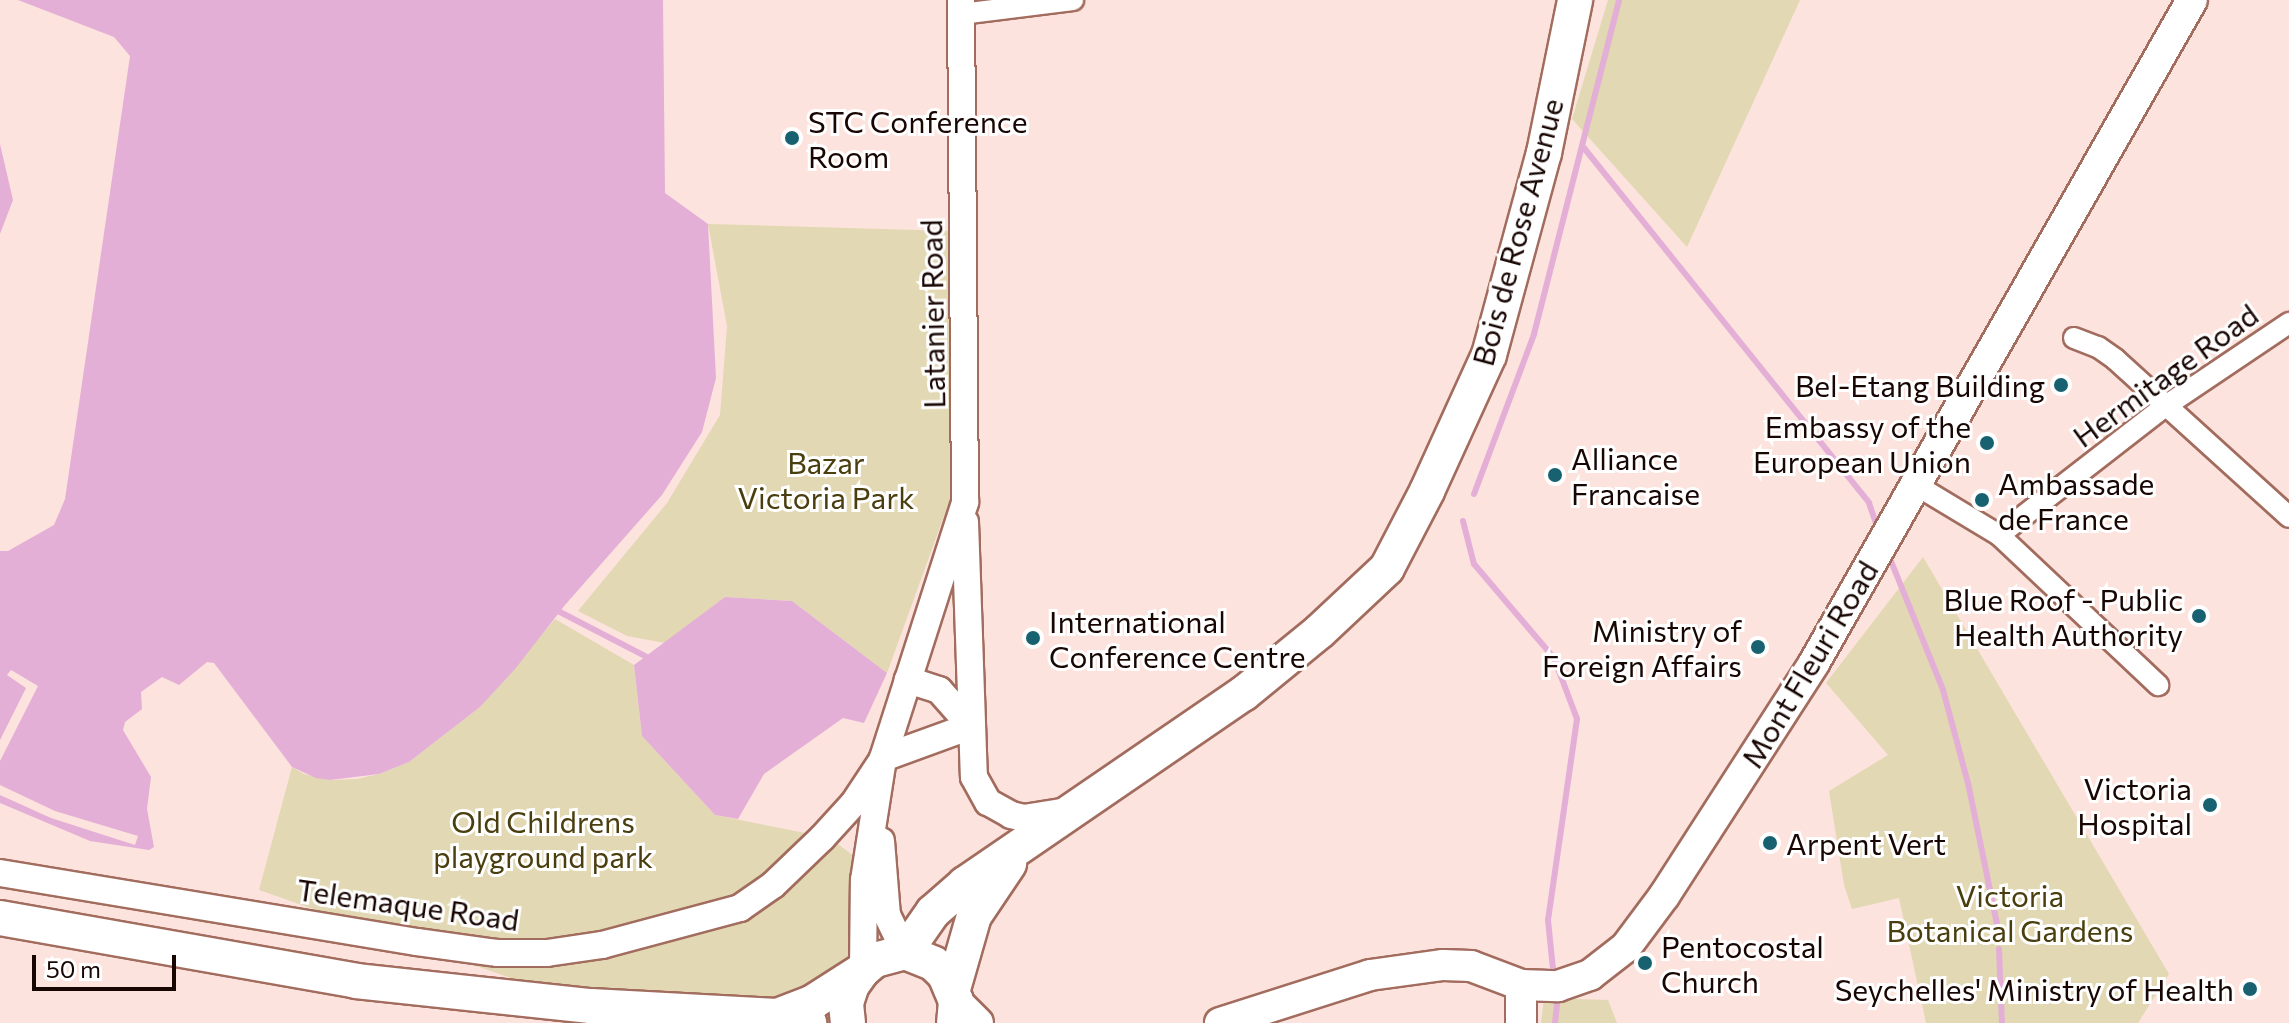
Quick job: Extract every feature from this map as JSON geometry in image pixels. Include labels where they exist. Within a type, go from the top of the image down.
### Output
[{"type":"main road","name":"Bois de Rose Avenue","points":[[905,952],[933,912],[965,884],[1243,694],[1331,622],[1387,568],[1411,525],[1489,355],[1544,153],[1575,0]]},
{"type":"main road","name":"Mont Fleuri Road","points":[[1220,1023],[1370,975],[1443,965],[1471,966],[1521,985],[1558,986],[1590,975],[1626,947],[1664,896],[1814,663],[2192,0]]},
{"type":"main road","name":"Bois de Rose Avenue","points":[[960,1009],[974,916],[989,889],[1027,842]]},
{"type":"main road","points":[[0,918],[356,981],[591,1006],[793,1020],[813,1002],[875,960],[905,952],[934,964],[960,1009]]},
{"type":"main road","points":[[848,1023],[846,1003],[852,985],[863,970]]},
{"type":"main road","points":[[1521,985],[1521,1023]]},
{"type":"street","points":[[961,7],[1073,0]]},
{"type":"street","name":"Latanier Road","points":[[863,970],[864,880],[883,758],[965,502],[961,7]]},
{"type":"street","name":"Hermitage Road","points":[[1999,535],[2164,407],[2289,323]]},
{"type":"street","points":[[2074,338],[2098,347],[2115,359],[2164,407],[2289,517]]},
{"type":"street","points":[[1916,485],[1999,535],[2158,685]]},
{"type":"street","points":[[965,502],[974,777],[988,802],[1011,815],[1024,818],[1068,811]]},
{"type":"street","points":[[908,680],[939,690],[971,726]]},
{"type":"street","points":[[883,758],[971,726]]},
{"type":"street","name":"Telemaque Road","points":[[0,873],[431,944],[497,953],[547,953],[602,945],[740,908],[773,885],[822,838],[854,803],[883,758]]},
{"type":"street","name":"Latanier Road","points":[[878,805],[887,915],[905,952]]},
{"type":"green space","points":[[1608,0],[1800,0],[1687,247],[1572,119]]},
{"type":"green space","name":"Bazar Victoria Park","points":[[708,224],[951,231],[952,494],[887,673],[792,601],[725,597],[665,643],[627,636],[578,611],[667,503],[720,415],[727,326]]},
{"type":"green space","name":"Victoria Botanical Gardens","points":[[1923,557],[2169,974],[2138,1023],[1926,1023],[1899,898],[1852,909],[1844,885],[1829,791],[1888,755],[1826,683]]},
{"type":"green space","name":"Old Childrens playground park","points":[[555,619],[634,665],[642,736],[715,815],[830,838],[862,862],[863,970],[777,1016],[591,1006],[259,890],[292,767],[304,774],[330,780],[357,779],[409,762],[480,707]]},
{"type":"green space","points":[[1544,998],[1608,1000],[1617,1023],[1541,1023]]},
{"type":"shaded area","points":[[18,0],[663,0],[665,193],[708,224],[716,378],[702,432],[662,495],[565,605],[515,669],[480,707],[409,762],[379,774],[330,780],[316,778],[292,767],[214,663],[207,662],[179,685],[162,677],[141,692],[142,709],[125,722],[123,730],[151,777],[147,809],[154,847],[149,850],[90,841],[0,803],[0,551],[8,551],[54,525],[65,499],[130,56],[114,37]]},
{"type":"shaded area","points":[[0,144],[13,200],[0,234]]},
{"type":"shaded area","points":[[725,597],[792,601],[887,673],[864,723],[843,718],[764,774],[738,819],[715,815],[642,736],[634,665]]},
{"type":"pier","points":[[11,670],[38,686],[0,761],[0,740],[26,688],[7,675]]},
{"type":"pier","points":[[0,785],[55,811],[138,836],[135,845],[51,818],[0,795]]},
{"type":"waterway","points":[[1474,494],[1534,334],[1619,0]]},
{"type":"waterway","points":[[1584,148],[1869,503],[1876,523]]},
{"type":"waterway","points":[[1463,521],[1474,564],[1554,658],[1577,719],[1548,920],[1553,969]]},
{"type":"waterway","points":[[1891,561],[1943,690],[1968,783],[1998,929]]},
{"type":"waterway","points":[[560,612],[645,656]]},
{"type":"waterway","points":[[1999,949],[2002,1023]]},
{"type":"waterway","points":[[1555,1023],[1557,1003]]},
{"type":"place","name":"STC Conference Room","points":[[792,138]]},
{"type":"place","name":"Bel-Etang Building","points":[[2061,385]]},
{"type":"place","name":"Embassy of the European Union","points":[[1987,443]]},
{"type":"place","name":"Alliance Francaise","points":[[1555,475]]},
{"type":"place","name":"Ambassade de France","points":[[1982,500]]},
{"type":"place","name":"Blue Roof - Public Health Authority","points":[[2199,616]]},
{"type":"place","name":"International Conference Centre","points":[[1033,638]]},
{"type":"place","name":"Ministry of Foreign Affairs","points":[[1758,647]]},
{"type":"place","name":"Victoria Hospital","points":[[2210,805]]},
{"type":"place","name":"Arpent Vert","points":[[1770,843]]},
{"type":"place","name":"Pentocostal Church","points":[[1645,963]]},
{"type":"place","name":"Seychelles' Ministry of Health","points":[[2250,989]]}]
